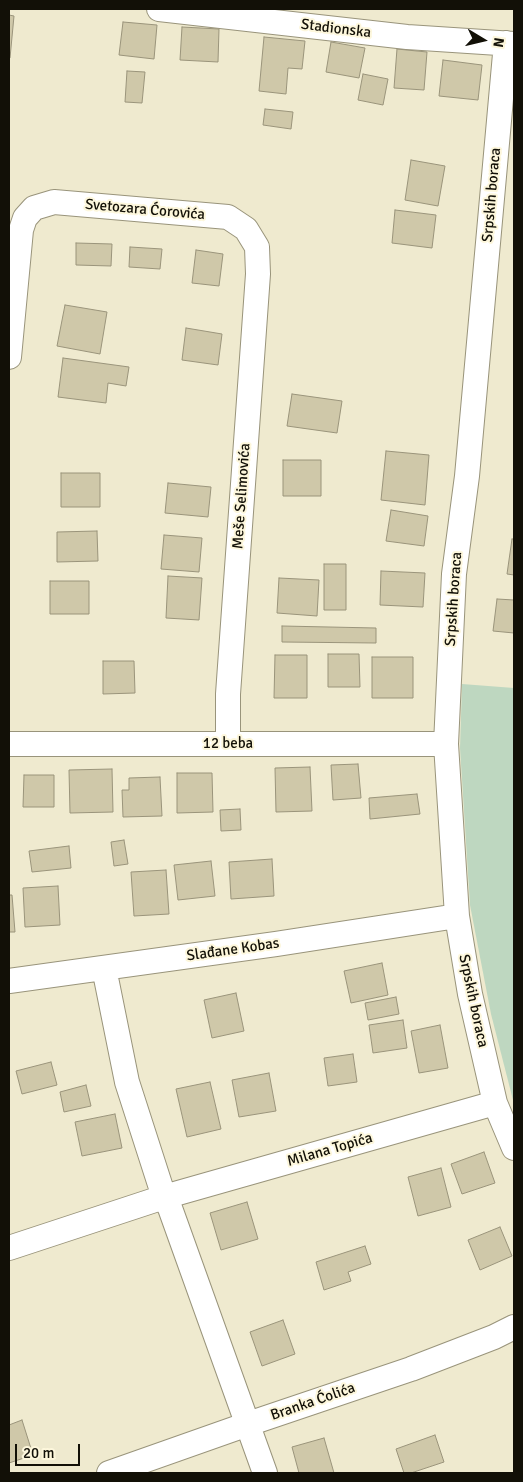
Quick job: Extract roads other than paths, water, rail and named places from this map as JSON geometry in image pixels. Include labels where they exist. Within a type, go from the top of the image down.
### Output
[{"type":"street","name":"Stadionska","points":[[159,9],[407,37],[510,44]]},
{"type":"street","name":"Srpskih boraca","points":[[510,44],[467,476],[454,574],[446,744],[457,916],[470,994],[496,1103],[514,1148]]},
{"type":"street","name":"Svetozara Ćorovića","points":[[9,357],[21,230],[24,218],[34,208],[54,202],[228,217],[246,229],[257,247]]},
{"type":"street","name":"Meše Selimovića","points":[[228,744],[228,694],[258,274],[257,247]]},
{"type":"street","name":"12 beba","points":[[9,744],[446,744]]},
{"type":"street","name":"Slađane Kobas","points":[[9,981],[276,944],[457,916]]},
{"type":"street","points":[[104,968],[127,1082],[164,1196],[170,1208],[265,1473]]},
{"type":"street","name":"Milana Topića","points":[[9,1248],[164,1196],[496,1103]]},
{"type":"street","name":"Branka Ćolića","points":[[109,1473],[411,1369],[514,1327]]}]
